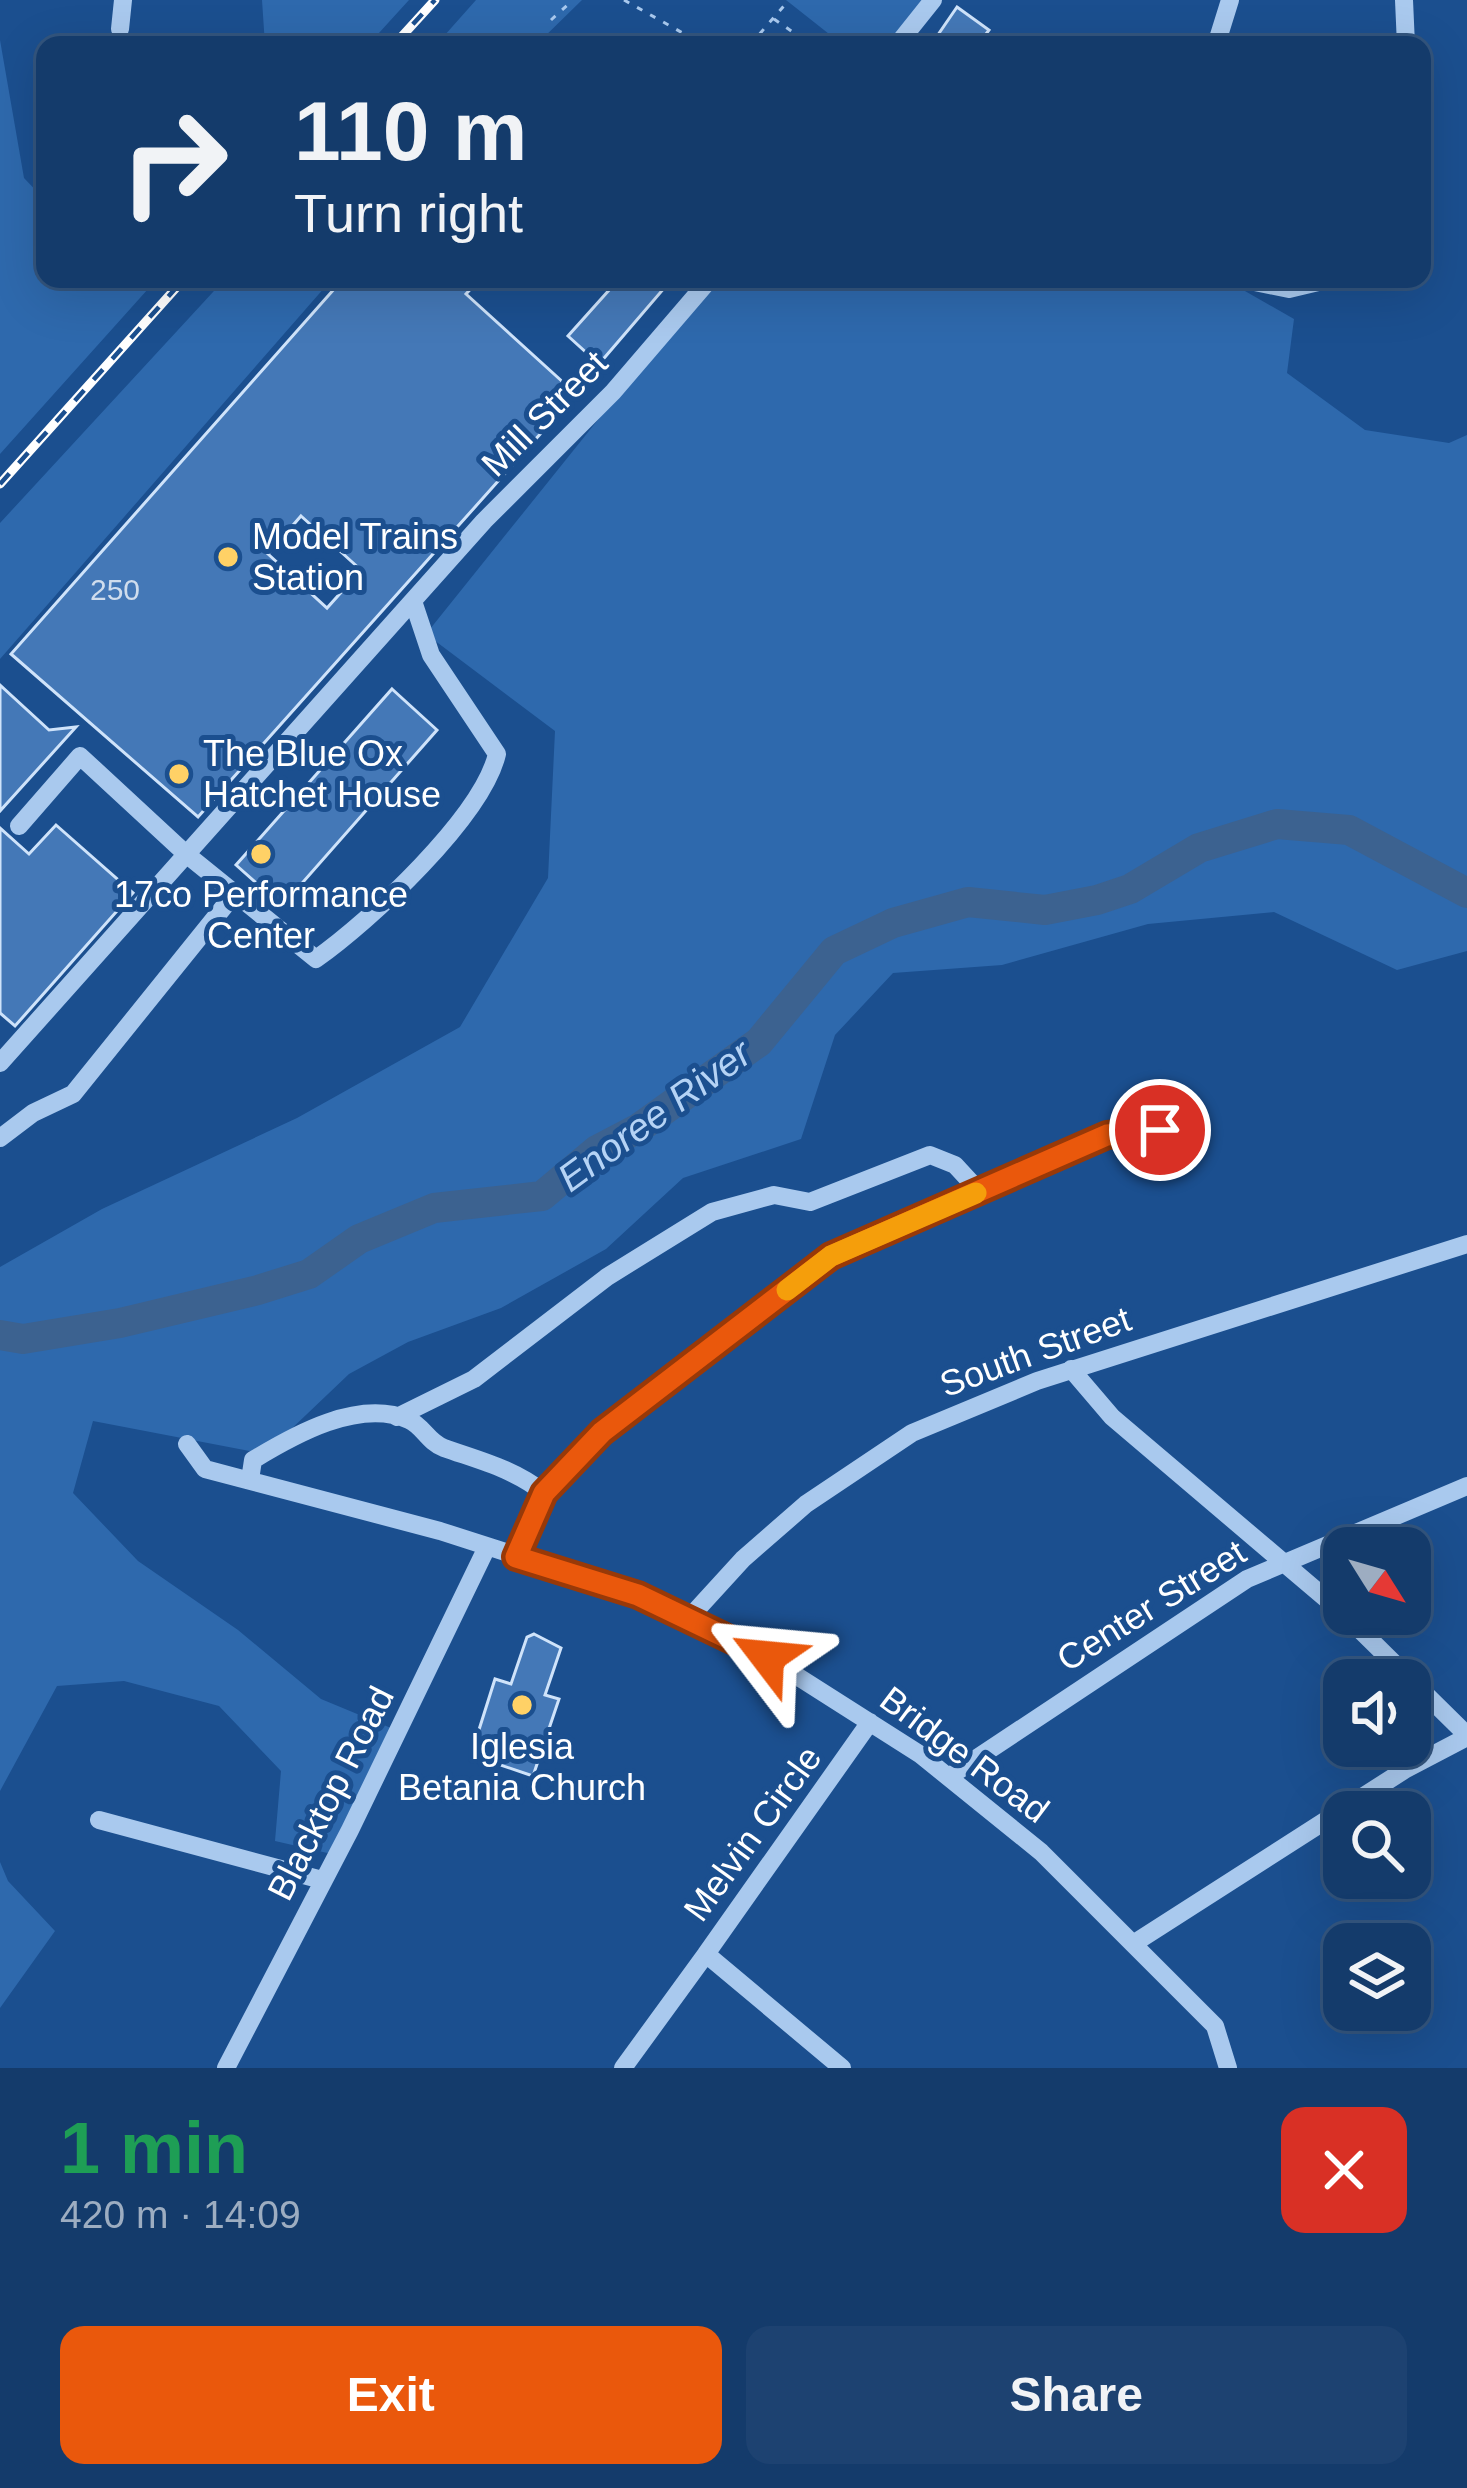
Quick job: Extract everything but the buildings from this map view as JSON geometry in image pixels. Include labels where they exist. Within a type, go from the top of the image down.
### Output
[{"type":"street","points":[[119,29],[123,0]]},
{"type":"street","points":[[904,36],[933,0]]},
{"type":"street","points":[[1219,36],[1230,0]]},
{"type":"street","points":[[1405,0],[1406,36]]},
{"type":"street","name":"Mill Street","points":[[0,1063],[484,520],[613,392],[702,288]]},
{"type":"street","points":[[20,826],[80,756],[186,854],[316,959],[417,870],[491,780],[497,754],[430,655],[413,601]]},
{"type":"street","points":[[0,1138],[33,1113],[74,1094],[236,893]]},
{"type":"street","points":[[516,1557],[544,1493],[602,1432],[831,1256],[1107,1135],[1160,1130]]},
{"type":"street","points":[[397,1418],[474,1379],[608,1277],[712,1212],[774,1195],[810,1202],[929,1154],[955,1166],[979,1191]]},
{"type":"street","name":"South Street","points":[[690,1618],[775,1530],[856,1466],[962,1410],[1071,1369],[1462,1246]]},
{"type":"street","points":[[1071,1369],[1112,1418],[1323,1594]]},
{"type":"street","points":[[250,1480],[253,1460],[299,1432],[376,1413],[412,1421],[430,1443],[518,1472],[544,1493]]},
{"type":"street","name":"Bridge Road","points":[[187,1444],[205,1468],[487,1546],[638,1595],[767,1657],[950,1776],[1136,1942],[1215,2026],[1228,2068]]},
{"type":"street","name":"Center Street","points":[[950,1776],[1220,1594],[1467,1486]]},
{"type":"street","name":"Blacktop Road","points":[[235,2063],[487,1546]]},
{"type":"street","points":[[1136,1942],[1406,1769],[1467,1736],[1365,1635]]},
{"type":"street","name":"Melvin Circle","points":[[842,2068],[706,1954],[870,1722]]},
{"type":"street","points":[[99,1820],[322,1880]]},
{"type":"street","points":[[623,2068],[706,1954]]},
{"type":"path","points":[[551,20],[573,0]]},
{"type":"path","points":[[624,0],[688,36]]},
{"type":"path","points":[[758,36],[789,0]]},
{"type":"path","points":[[773,18],[796,35]]},
{"type":"shaded area","points":[[262,0],[409,0],[376,36],[264,36]]},
{"type":"shaded area","points":[[476,0],[582,0],[545,36],[444,36]]},
{"type":"shaded area","points":[[786,0],[928,0],[901,36],[832,36]]},
{"type":"shaded area","points":[[0,40],[24,178],[36,191],[36,288],[149,288],[0,454]]},
{"type":"shaded area","points":[[217,288],[324,288],[0,659],[0,523]]},
{"type":"shaded area","points":[[704,288],[1240,288],[1294,319],[1287,373],[1365,430],[1449,443],[1467,435],[1467,951],[1397,970],[1274,912],[1148,924],[1002,965],[893,973],[835,1035],[801,1139],[683,1178],[606,1249],[501,1308],[408,1342],[349,1374],[265,1454],[93,1421],[73,1493],[138,1561],[238,1630],[321,1699],[391,1728],[336,1855],[275,1841],[281,1771],[219,1706],[124,1681],[57,1686],[0,1791],[0,1267],[102,1209],[297,1118],[460,1027],[548,878],[555,731],[426,634]]},
{"type":"shaded area","points":[[0,1862],[8,1881],[55,1931],[0,2008]]},
{"type":"waterway","name":"Enoree River","points":[[0,1335],[23,1339],[120,1323],[258,1290],[309,1274],[359,1239],[434,1208],[542,1196],[597,1150],[639,1128],[759,1042],[834,951],[893,923],[968,902],[1045,910],[1097,900],[1130,889],[1199,848],[1277,824],[1349,830],[1467,893]]},
{"type":"railway","points":[[402,36],[435,0]]},
{"type":"railway","points":[[0,484],[176,288]]},
{"type":"slow traffic","points":[[787,1290],[831,1256],[976,1193]]},
{"type":"place","name":"Model Trains Station","points":[[228,557]]},
{"type":"place","name":"The Blue Ox Hatchet House","points":[[179,774]]},
{"type":"place","name":"17co Performance Center","points":[[261,854]]},
{"type":"place","name":"Iglesia Betania Church","points":[[522,1705]]},
{"type":"route","points":[[767,1657],[713,1627],[638,1595],[516,1557],[544,1493],[602,1432],[831,1256],[1107,1135],[1160,1130]]}]
